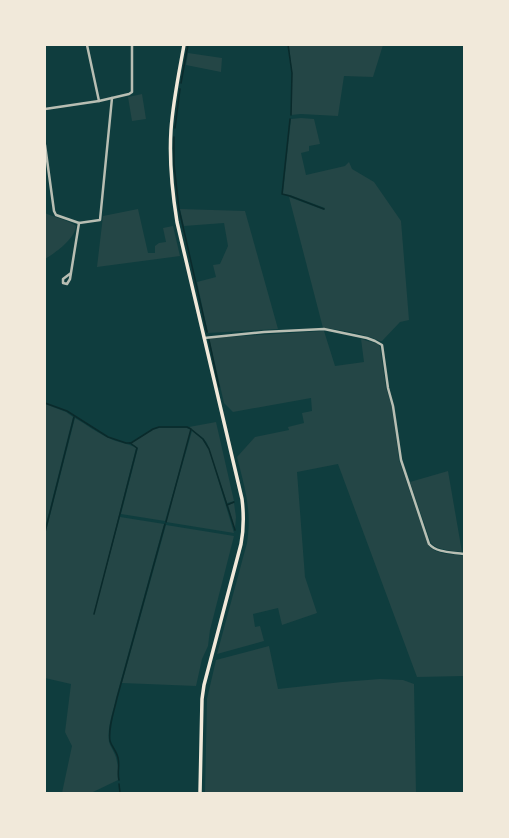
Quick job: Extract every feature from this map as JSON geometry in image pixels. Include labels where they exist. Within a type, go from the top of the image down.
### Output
[{"type":"main road","points":[[184,45],[171,132],[172,188],[177,222],[242,499],[244,515],[244,530],[241,544],[204,685],[202,699],[200,793]]},
{"type":"street","points":[[87,45],[99,101]]},
{"type":"street","points":[[45,109],[99,101],[132,92],[132,45]]},
{"type":"street","points":[[45,145],[54,211],[56,215],[79,223],[100,220],[112,98]]},
{"type":"street","points":[[71,273],[63,279],[63,283],[67,284],[69,282],[71,273],[79,223]]},
{"type":"street","points":[[204,338],[264,332],[324,330],[367,338],[379,343],[382,346],[401,460],[429,544],[438,550],[464,554]]},
{"type":"shaded area","points":[[289,45],[383,45],[373,77],[344,76],[338,116],[301,114],[291,115],[292,73]]},
{"type":"shaded area","points":[[188,53],[222,58],[221,72],[186,65]]},
{"type":"shaded area","points":[[142,94],[146,119],[132,121],[128,97]]},
{"type":"shaded area","points":[[291,119],[314,119],[320,144],[309,146],[309,151],[301,153],[306,175],[345,166],[349,162],[352,169],[374,182],[401,221],[409,320],[400,322],[382,341],[352,332],[323,328],[289,197],[324,210],[325,208],[290,195],[283,194]]},
{"type":"shaded area","points":[[138,209],[148,253],[155,253],[155,246],[159,243],[166,242],[163,228],[173,226],[180,256],[97,267],[103,216]]},
{"type":"shaded area","points":[[180,209],[245,211],[278,329],[208,333],[197,282],[216,277],[213,265],[220,264],[228,246],[224,223],[184,226]]},
{"type":"shaded area","points":[[45,213],[70,222],[76,226],[75,231],[68,241],[45,259]]},
{"type":"shaded area","points":[[324,331],[335,366],[364,362],[361,339],[378,344],[380,347],[386,388],[392,407],[399,460],[428,545],[435,551],[464,556],[464,676],[417,677],[338,464],[297,472],[305,577],[317,613],[282,625],[278,608],[253,614],[255,627],[260,626],[264,641],[217,654],[247,543],[249,520],[247,500],[237,457],[255,437],[289,430],[288,427],[304,423],[302,413],[312,411],[311,398],[233,412],[224,403],[209,338]]},
{"type":"shaded area","points":[[45,404],[66,412],[73,417],[45,528]]},
{"type":"shaded area","points":[[75,418],[112,440],[136,448],[94,614],[120,517],[164,524],[116,698],[110,725],[109,742],[115,754],[118,766],[118,780],[91,793],[62,793],[72,746],[65,732],[71,684],[45,678],[45,535]]},
{"type":"shaded area","points":[[216,422],[234,501],[227,503],[207,443],[189,427]]},
{"type":"shaded area","points":[[159,428],[187,428],[191,430],[165,521],[121,514],[138,448],[131,443]]},
{"type":"shaded area","points":[[192,431],[202,439],[209,449],[234,533],[166,522]]},
{"type":"shaded area","points":[[448,471],[462,552],[437,548],[431,543],[410,482]]},
{"type":"shaded area","points":[[234,503],[236,517],[235,529],[228,505]]},
{"type":"shaded area","points":[[166,525],[234,536],[210,630],[208,646],[202,659],[196,686],[122,683]]},
{"type":"shaded area","points":[[269,646],[278,689],[380,679],[403,680],[414,684],[416,793],[205,793],[207,699],[216,660]]},
{"type":"waterway","points":[[181,83],[188,45]]},
{"type":"waterway","points":[[288,45],[292,73],[291,115]]},
{"type":"waterway","points":[[175,128],[180,89]]},
{"type":"waterway","points":[[290,119],[282,194],[324,209]]},
{"type":"waterway","points":[[174,137],[174,164],[179,209],[207,332]]},
{"type":"waterway","points":[[209,340],[219,387]]},
{"type":"waterway","points":[[45,403],[67,411],[108,437],[126,443],[131,443],[153,429],[159,427],[187,427],[191,429],[166,522]]},
{"type":"waterway","points":[[45,532],[74,417]]},
{"type":"waterway","points":[[192,430],[203,439],[209,449],[227,505],[234,502]]},
{"type":"waterway","points":[[94,614],[137,448],[130,443]]},
{"type":"waterway","points":[[227,505],[235,530]]},
{"type":"waterway","points":[[119,780],[118,758],[110,741],[111,725],[117,698],[165,524]]},
{"type":"waterway","points":[[119,784],[120,793]]}]
